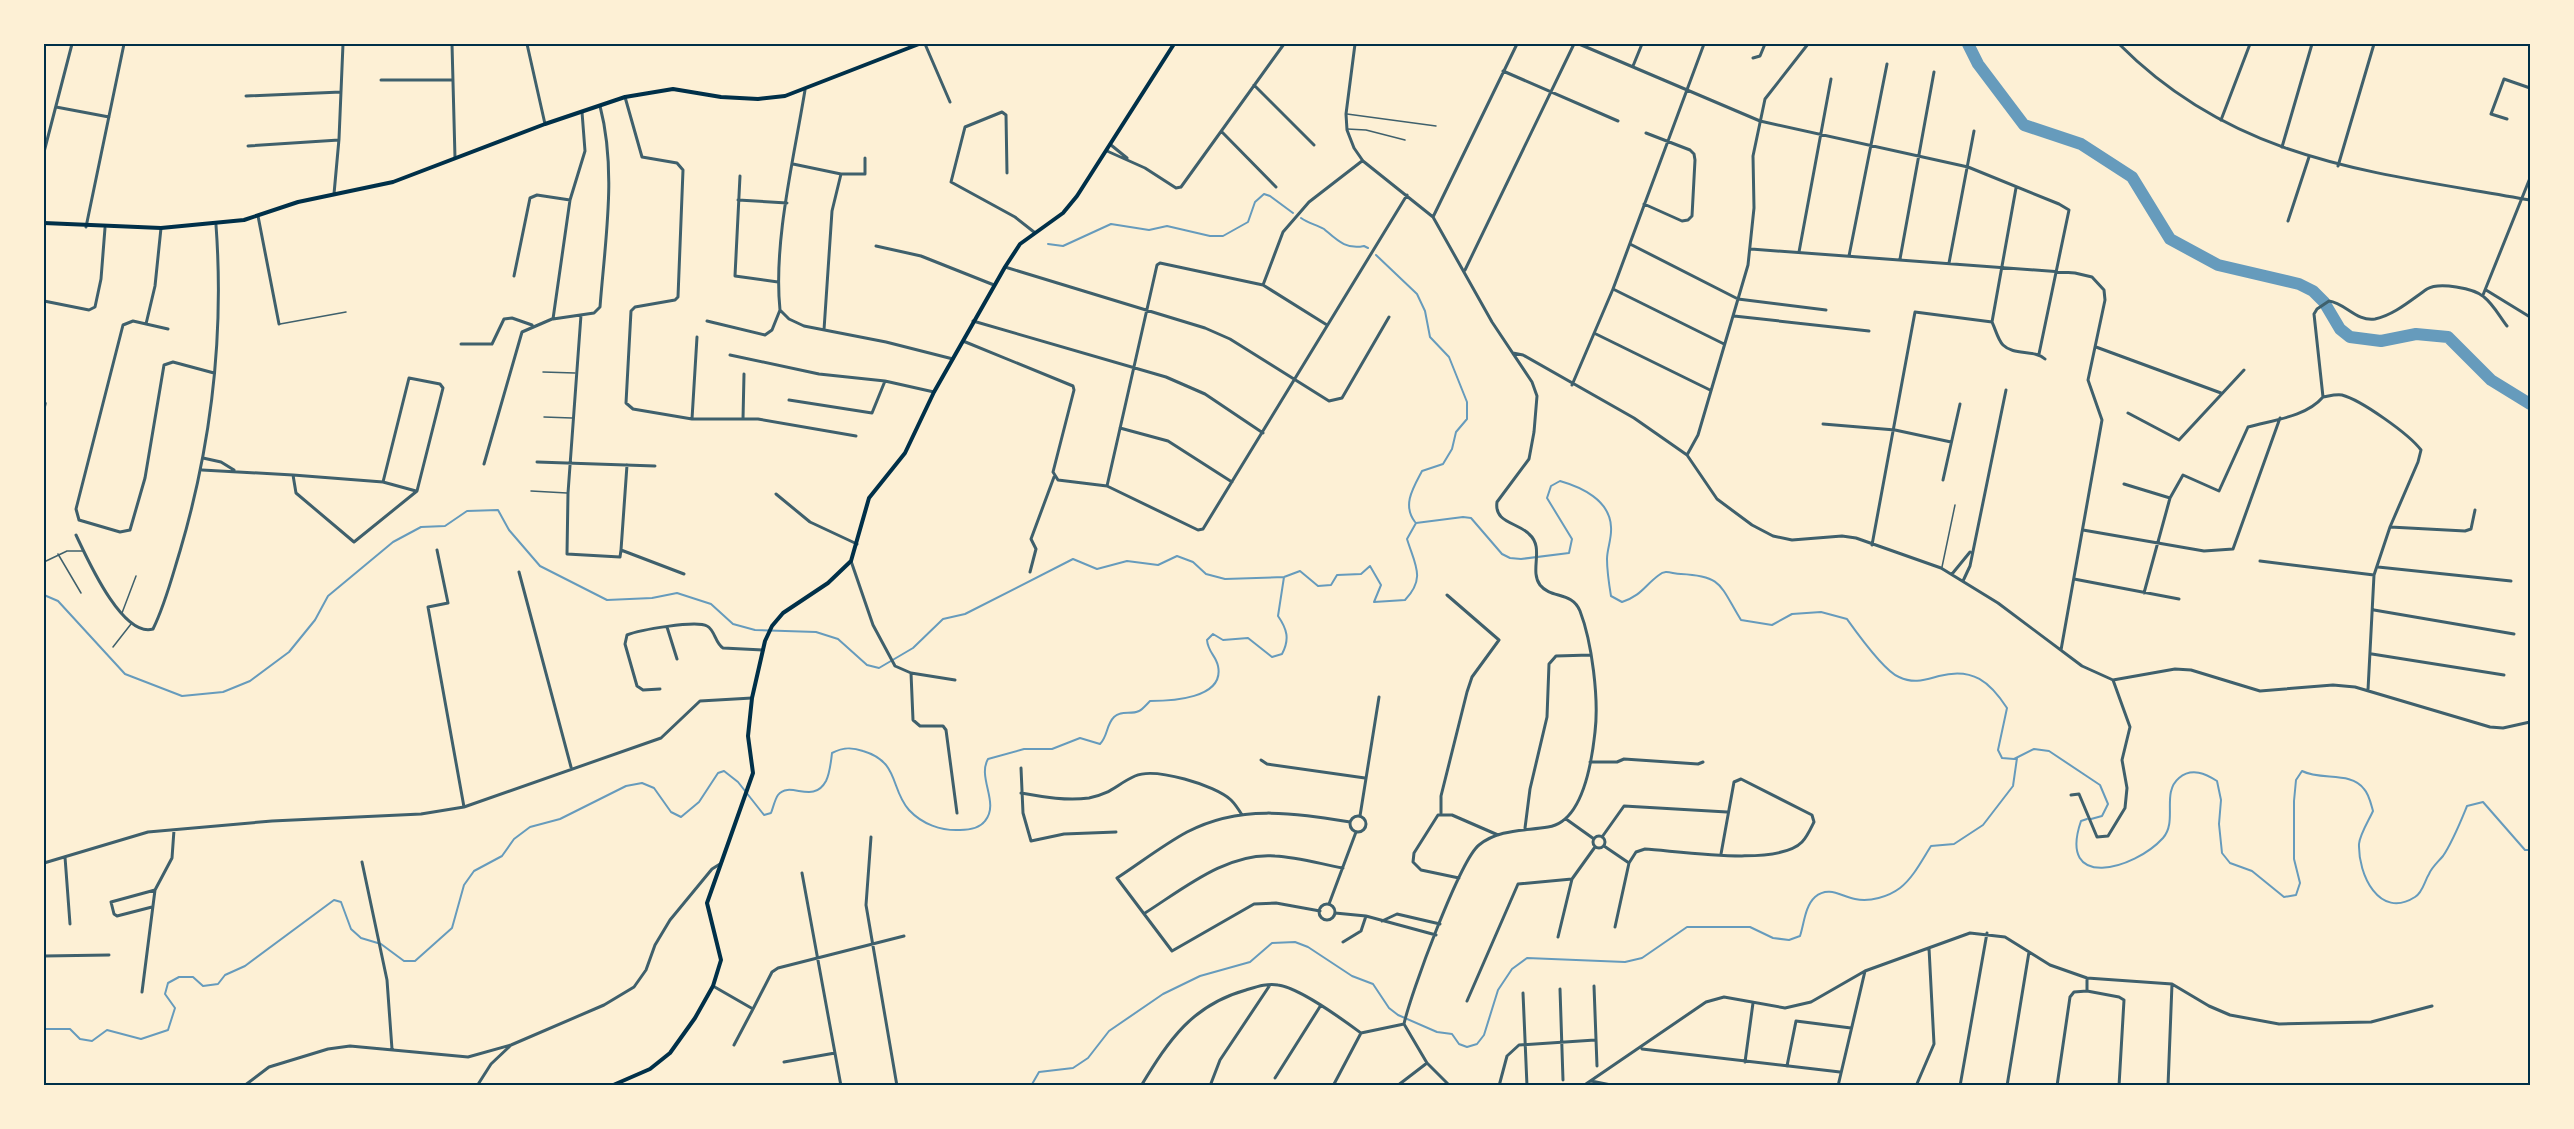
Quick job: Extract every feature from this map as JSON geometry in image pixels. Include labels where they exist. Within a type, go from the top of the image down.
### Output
[{"type":"main road","points":[[44,223],[105,228],[216,225],[258,216],[334,194],[379,186],[455,160],[545,124],[625,97],[650,91],[673,89],[721,97],[758,99],[805,90],[919,44]]},
{"type":"main road","points":[[612,1086],[650,1069],[670,1053],[695,1018],[713,986],[720,954],[707,903],[753,773],[748,736],[752,698],[765,640],[772,626],[783,613],[828,583],[851,561],[869,498],[905,453],[934,392],[1005,267],[1020,243],[1063,213],[1111,145],[1174,44]]},
{"type":"street","points":[[44,152],[72,44]]},
{"type":"street","points":[[86,227],[124,44]]},
{"type":"street","points":[[334,194],[343,44]]},
{"type":"street","points":[[452,44],[455,160]]},
{"type":"street","points":[[527,44],[545,124]]},
{"type":"street","points":[[925,44],[950,102]]},
{"type":"street","points":[[1107,151],[1179,188],[1284,44]]},
{"type":"street","points":[[1354,44],[1356,49],[1346,114],[1347,129],[1354,148],[1362,161],[1432,217],[1465,270],[1492,322],[1532,382],[1537,396],[1537,413],[1529,459],[1497,502],[1496,509],[1500,517],[1531,535],[1538,548],[1537,570],[1541,587],[1574,601],[1580,610],[1590,655],[1596,711],[1590,762],[1576,806],[1566,819],[1550,827],[1525,828],[1498,835],[1473,851],[1436,934],[1404,1024]]},
{"type":"street","points":[[1432,217],[1517,44]]},
{"type":"street","points":[[1465,270],[1576,44],[1687,88],[1760,121],[1918,154],[1968,167],[2059,204],[2068,210],[2039,354]]},
{"type":"street","points":[[1633,66],[1642,44]]},
{"type":"street","points":[[1572,385],[1596,333],[1704,44]]},
{"type":"street","points":[[1753,58],[1760,56],[1765,44]]},
{"type":"street","points":[[1687,454],[1698,435],[1751,249],[1754,208],[1753,156],[1765,99],[1808,44]]},
{"type":"street","points":[[2119,44],[2167,87],[2221,120],[2282,147],[2338,166],[2530,200]]},
{"type":"street","points":[[2221,120],[2250,44]]},
{"type":"street","points":[[2282,147],[2312,44]]},
{"type":"street","points":[[2338,166],[2373,44]]},
{"type":"street","points":[[1849,256],[1869,144],[1887,64]]},
{"type":"street","points":[[1503,71],[1618,121]]},
{"type":"street","points":[[1900,260],[1934,72]]},
{"type":"street","points":[[1799,252],[1830,79]]},
{"type":"street","points":[[2507,119],[2491,114],[2504,79],[2530,88]]},
{"type":"street","points":[[381,80],[453,80]]},
{"type":"street","points":[[1254,84],[1314,145]]},
{"type":"street","points":[[707,321],[765,336],[770,334],[780,310],[778,282],[787,203],[805,90]]},
{"type":"street","points":[[246,96],[341,92]]},
{"type":"street","points":[[625,97],[642,157],[677,163],[683,170],[678,297],[675,300],[635,307],[631,311],[626,404],[633,409],[692,419],[743,419],[856,436]]},
{"type":"street","points":[[484,464],[522,332],[533,325],[549,323],[553,319],[594,314],[600,307],[608,209],[609,145],[600,106]]},
{"type":"street","points":[[56,107],[109,117]]},
{"type":"street","points":[[553,319],[570,200],[585,152],[582,112]]},
{"type":"street","points":[[1007,173],[1006,115],[1002,112],[965,127],[951,182],[1015,218],[1034,232]]},
{"type":"street","points":[[1949,263],[1974,131]]},
{"type":"street","points":[[1222,132],[1276,187]]},
{"type":"street","points":[[1644,204],[1682,221],[1692,216],[1694,153],[1646,133]]},
{"type":"street","points":[[248,146],[339,140]]},
{"type":"street","points":[[1111,145],[1128,160]]},
{"type":"street","points":[[2289,221],[2309,157]]},
{"type":"street","points":[[793,164],[841,174],[866,173],[865,158]]},
{"type":"street","points":[[1263,285],[1283,232],[1309,202],[1362,161]]},
{"type":"street","points":[[824,330],[832,211],[841,174]]},
{"type":"street","points":[[740,176],[735,276],[778,282]]},
{"type":"street","points":[[2483,295],[2530,178]]},
{"type":"street","points":[[2016,187],[1992,322],[2002,345],[2039,354],[2045,359]]},
{"type":"street","points":[[514,276],[531,198],[537,195],[570,200]]},
{"type":"street","points":[[1054,477],[1062,482],[1107,486],[1198,530],[1203,529],[1407,195]]},
{"type":"street","points":[[738,200],[787,203]]},
{"type":"street","points":[[258,216],[279,324]]},
{"type":"street","points":[[76,535],[122,614],[131,623],[147,630],[153,629],[169,589],[202,470],[220,315],[216,225]]},
{"type":"street","points":[[44,301],[90,310],[95,307],[101,279],[105,228]]},
{"type":"street","points":[[146,324],[155,286],[161,228]]},
{"type":"street","points":[[1630,244],[1738,299],[1826,310]]},
{"type":"street","points":[[876,246],[921,256],[994,285]]},
{"type":"street","points":[[1751,249],[2056,272],[2092,277],[2101,284],[2105,300],[2088,380],[2102,420],[2061,650]]},
{"type":"street","points":[[1107,486],[1157,265],[1160,263],[1263,285],[1327,325]]},
{"type":"street","points":[[1005,267],[1146,310],[1230,339],[1329,401],[1342,398],[1389,317]]},
{"type":"street","points":[[2323,398],[2314,314],[2317,309],[2329,301],[2339,303],[2367,320],[2384,316],[2437,284],[2483,295],[2507,326]]},
{"type":"street","points":[[1613,289],[1724,345]]},
{"type":"street","points":[[2486,290],[2530,317]]},
{"type":"street","points":[[780,310],[796,324],[952,359]]},
{"type":"street","points":[[1872,545],[1915,312],[1992,322]]},
{"type":"street","points":[[581,315],[575,373],[567,554],[620,557],[627,465]]},
{"type":"street","points":[[1733,316],[1869,331]]},
{"type":"street","points":[[461,344],[492,344],[504,319],[512,318],[533,325]]},
{"type":"street","points":[[168,329],[134,321],[123,325],[105,404],[75,513],[82,522],[124,532],[132,527],[145,478],[164,365],[173,362],[214,373]]},
{"type":"street","points":[[973,321],[1166,377],[1205,394],[1263,433]]},
{"type":"street","points":[[1596,333],[1710,390]]},
{"type":"street","points":[[692,419],[697,337]]},
{"type":"street","points":[[963,341],[1073,386],[1074,390],[1053,472],[1054,477],[1031,539],[1036,549],[1030,572]]},
{"type":"street","points":[[2095,347],[2221,393]]},
{"type":"street","points":[[1514,353],[1523,355],[1572,385],[1634,418],[1687,454],[1721,503],[1738,516],[1773,536],[1803,541],[1842,536],[1941,568],[1998,603],[2096,674],[2113,680],[2175,669],[2191,670],[2260,691],[2333,684],[2368,690],[2490,727],[2503,728],[2530,722]]},
{"type":"street","points":[[730,355],[819,374],[885,381],[934,392]]},
{"type":"street","points":[[2128,413],[2179,440],[2244,370]]},
{"type":"street","points":[[743,419],[744,374]]},
{"type":"street","points":[[293,476],[296,493],[354,542],[417,491],[442,386],[411,377],[383,482]]},
{"type":"street","points":[[789,400],[872,413],[885,381]]},
{"type":"street","points":[[1963,581],[1970,566],[1971,551],[2007,390]]},
{"type":"street","points":[[2144,593],[2156,542],[2170,498],[2183,475],[2219,491],[2248,428],[2316,406],[2323,398],[2340,395],[2353,399],[2398,427],[2421,450],[2390,527],[2374,575],[2372,654],[2368,690]]},
{"type":"street","points":[[1943,480],[1960,404]]},
{"type":"street","points":[[2083,530],[2204,551],[2233,549],[2280,418]]},
{"type":"street","points":[[1823,424],[1895,430],[1951,442]]},
{"type":"street","points":[[1120,428],[1168,441],[1232,482]]},
{"type":"street","points":[[203,458],[221,462],[234,470]]},
{"type":"street","points":[[537,462],[656,466]]},
{"type":"street","points":[[202,470],[234,470],[383,482],[417,491]]},
{"type":"street","points":[[2124,484],[2170,498]]},
{"type":"street","points":[[777,494],[810,522],[857,544]]},
{"type":"street","points":[[2390,527],[2465,531],[2471,529],[2475,510]]},
{"type":"street","points":[[437,550],[448,603],[428,607],[464,807]]},
{"type":"street","points":[[621,550],[684,574]]},
{"type":"street","points":[[1952,574],[1971,551]]},
{"type":"street","points":[[851,561],[873,625],[895,666],[911,673],[955,680]]},
{"type":"street","points":[[2260,561],[2374,575]]},
{"type":"street","points":[[2378,567],[2511,581]]},
{"type":"street","points":[[519,572],[572,768]]},
{"type":"street","points":[[2073,579],[2179,599]]},
{"type":"street","points":[[1447,595],[1499,640],[1477,669],[1467,692],[1441,796],[1441,813],[1414,853],[1413,862],[1421,870],[1459,878]]},
{"type":"street","points":[[2374,610],[2514,634]]},
{"type":"street","points":[[660,690],[643,690],[637,686],[625,639],[630,633],[682,623],[705,625],[723,648],[763,650]]},
{"type":"street","points":[[667,627],[677,659]]},
{"type":"street","points":[[2372,654],[2504,675]]},
{"type":"street","points":[[1525,828],[1530,789],[1547,717],[1549,664],[1556,656],[1590,655]]},
{"type":"street","points":[[911,673],[915,724],[943,726],[946,730],[957,813]]},
{"type":"street","points":[[2072,795],[2079,794],[2097,837],[2108,836],[2125,808],[2127,788],[2122,760],[2130,727],[2113,680]]},
{"type":"street","points":[[1360,816],[1378,697]]},
{"type":"street","points":[[44,863],[148,832],[293,820],[421,814],[464,807],[662,738],[700,701],[752,698]]},
{"type":"street","points":[[1590,762],[1617,762],[1624,759],[1698,764],[1703,762]]},
{"type":"street","points":[[1261,760],[1268,764],[1365,778]]},
{"type":"street","points":[[1020,768],[1021,793],[1031,841],[1064,834],[1116,832]]},
{"type":"street","points":[[1021,793],[1064,800],[1089,798],[1113,791],[1134,776],[1153,774],[1202,784],[1231,799],[1242,815]]},
{"type":"street","points":[[1615,927],[1629,863],[1636,852],[1645,849],[1746,857],[1784,851],[1801,844],[1814,822],[1812,815],[1741,779],[1734,782],[1721,854]]},
{"type":"street","points":[[1594,839],[1602,837],[1623,806],[1728,812]]},
{"type":"street","points":[[1335,913],[1330,919],[1325,919],[1320,911],[1276,903],[1254,904],[1172,951],[1118,878],[1187,832],[1221,819],[1273,812],[1350,822],[1360,816]]},
{"type":"street","points":[[1441,813],[1452,815],[1498,835]]},
{"type":"street","points":[[1350,822],[1350,827],[1356,832],[1364,831],[1365,819],[1360,816]]},
{"type":"street","points":[[1558,937],[1572,879],[1595,847],[1594,839],[1566,819]]},
{"type":"street","points":[[142,992],[155,890],[172,858],[174,830]]},
{"type":"street","points":[[1329,904],[1356,832]]},
{"type":"street","points":[[871,837],[866,905],[897,1086]]},
{"type":"street","points":[[1602,837],[1604,846]]},
{"type":"street","points":[[1595,847],[1604,846],[1629,863]]},
{"type":"street","points":[[1144,914],[1207,874],[1224,866],[1252,858],[1274,855],[1343,868]]},
{"type":"street","points":[[65,856],[70,924]]},
{"type":"street","points":[[362,862],[381,948],[389,1001],[392,1050]]},
{"type":"street","points":[[244,1086],[268,1067],[328,1049],[350,1046],[468,1057],[512,1045],[604,1005],[634,987],[646,970],[655,945],[670,920],[712,869],[720,864]]},
{"type":"street","points":[[802,873],[841,1086]]},
{"type":"street","points":[[1467,1001],[1518,884],[1572,879]]},
{"type":"street","points":[[152,907],[117,916],[114,914],[111,902],[155,890]]},
{"type":"street","points":[[1320,911],[1324,905],[1329,904]]},
{"type":"street","points":[[1329,904],[1335,913]]},
{"type":"street","points":[[1335,913],[1366,916],[1436,934]]},
{"type":"street","points":[[1382,921],[1397,914],[1440,924]]},
{"type":"street","points":[[1342,942],[1360,931],[1366,916]]},
{"type":"street","points":[[1583,1086],[1641,1049],[1706,1002],[1724,997],[1785,1008],[1810,1002],[1865,971],[1971,931],[2005,937],[2049,965],[2087,978],[2172,984],[2209,1006],[2230,1015],[2279,1024],[2371,1022],[2432,1006]]},
{"type":"street","points":[[1960,1086],[1987,933]]},
{"type":"street","points":[[734,1045],[772,972],[778,968],[904,936]]},
{"type":"street","points":[[1916,1086],[1934,1044],[1929,948]]},
{"type":"street","points":[[2007,1086],[2029,952]]},
{"type":"street","points":[[44,956],[109,955]]},
{"type":"street","points":[[1838,1086],[1865,971]]},
{"type":"street","points":[[2086,992],[2087,978]]},
{"type":"street","points":[[2168,1086],[2172,984]]},
{"type":"street","points":[[1141,1086],[1177,1034],[1202,1008],[1241,991],[1270,985],[1283,986],[1321,1005],[1361,1033],[1404,1024]]},
{"type":"street","points":[[1210,1086],[1220,1060],[1270,985]]},
{"type":"street","points":[[713,986],[753,1009]]},
{"type":"street","points":[[1594,987],[1594,1040],[1597,1066]]},
{"type":"street","points":[[1560,989],[1563,1080]]},
{"type":"street","points":[[2057,1086],[2070,996],[2074,993],[2086,992],[2119,997],[2124,1000],[2119,1086]]},
{"type":"street","points":[[1523,993],[1527,1086]]},
{"type":"street","points":[[1745,1062],[1753,1003]]},
{"type":"street","points":[[1275,1078],[1321,1005]]},
{"type":"street","points":[[1788,1066],[1796,1021],[1851,1028]]},
{"type":"street","points":[[1404,1024],[1427,1063],[1450,1086]]},
{"type":"street","points":[[1333,1086],[1361,1033]]},
{"type":"street","points":[[1499,1086],[1507,1056],[1515,1047],[1525,1044],[1594,1040]]},
{"type":"street","points":[[477,1086],[491,1064],[512,1045]]},
{"type":"street","points":[[1641,1049],[1840,1072]]},
{"type":"street","points":[[784,1062],[835,1053]]},
{"type":"street","points":[[1397,1086],[1427,1063]]},
{"type":"street","points":[[1591,1081],[1616,1086]]},
{"type":"lane","points":[[1346,114],[1436,126]]},
{"type":"lane","points":[[1347,129],[1374,131],[1405,140]]},
{"type":"lane","points":[[279,324],[346,312]]},
{"type":"lane","points":[[543,372],[575,373]]},
{"type":"lane","points":[[44,413],[46,403]]},
{"type":"lane","points":[[544,417],[573,418]]},
{"type":"lane","points":[[531,491],[568,493]]},
{"type":"lane","points":[[1941,568],[1954,505]]},
{"type":"lane","points":[[44,562],[58,554],[84,551]]},
{"type":"lane","points":[[58,554],[81,593]]},
{"type":"lane","points":[[122,614],[136,576]]},
{"type":"lane","points":[[113,648],[131,623]]},
{"type":"waterway","points":[[1968,44],[1978,64],[2024,125],[2081,144],[2132,177],[2170,239],[2218,265],[2299,284],[2313,291],[2324,302],[2340,329],[2350,337],[2381,341],[2416,334],[2448,337],[2491,380],[2530,404]]},
{"type":"waterway","points":[[1048,244],[1063,246],[1111,224],[1149,230],[1167,226],[1210,236],[1223,236],[1248,222],[1255,202],[1264,194],[1293,213]]},
{"type":"waterway","points":[[1301,218],[1324,229],[1347,245],[1368,248]]},
{"type":"waterway","points":[[1376,255],[1417,294],[1425,311],[1430,337],[1449,357],[1467,402],[1467,419],[1456,432],[1452,449],[1443,464],[1422,471],[1412,490],[1409,509],[1415,522]]},
{"type":"waterway","points":[[44,595],[58,601],[125,674],[182,696],[223,692],[250,681],[289,652],[315,620],[328,596],[393,542],[421,527],[445,526],[467,511],[498,510],[509,530],[540,566],[607,600],[652,598],[677,593],[711,604],[733,624],[755,630],[816,632],[838,639],[867,665],[879,668],[913,648],[943,619],[965,614],[1073,559],[1097,569],[1127,561],[1158,565],[1177,556],[1193,562],[1206,574],[1225,579],[1284,577],[1300,571],[1318,586],[1331,585],[1337,575],[1361,574],[1370,566],[1381,585],[1374,602],[1405,600],[1417,578],[1407,539],[1416,523],[1471,518],[1502,554],[1510,558],[1521,559],[1569,553],[1572,539],[1547,498],[1551,486],[1560,481],[1585,491],[1606,509],[1611,531],[1607,555],[1611,596],[1622,602],[1629,599],[1664,572],[1705,577],[1719,585],[1741,620],[1772,625],[1792,614],[1821,612],[1847,619],[1879,660],[1899,677],[1919,681],[1951,674],[1971,675],[1987,684],[2007,708],[1998,750],[2002,758],[2014,759],[2034,749],[2049,751],[2100,785],[2108,804],[2102,816],[2091,819]]},
{"type":"waterway","points":[[44,1029],[70,1029],[80,1039],[92,1041],[107,1030],[141,1039],[168,1030],[175,1008],[165,994],[168,983],[179,977],[193,977],[203,986],[218,984],[225,975],[245,966],[334,900],[341,902],[351,929],[361,938],[381,944],[404,961],[415,961],[452,928],[464,885],[474,871],[502,856],[514,839],[530,827],[560,819],[626,786],[642,783],[654,788],[671,812],[681,817],[699,802],[718,773],[724,771],[738,782],[764,815],[771,813],[778,795],[783,791],[808,792],[821,788],[826,781],[832,753],[851,748],[875,756],[883,762],[889,769],[903,802],[920,819],[932,826],[953,830],[977,827],[983,824],[989,814],[990,798],[985,774],[988,759],[1024,749],[1052,749],[1080,738],[1100,744],[1111,720],[1117,715],[1139,711],[1150,701],[1182,699],[1205,692],[1218,677],[1218,666],[1207,640],[1213,634],[1223,640],[1248,638],[1272,657],[1282,654],[1286,644],[1286,634],[1284,625],[1278,616],[1284,577]]},
{"type":"waterway","points":[[1031,1086],[1039,1072],[1073,1068],[1088,1058],[1109,1031],[1163,994],[1200,976],[1250,962],[1272,943],[1295,942],[1308,947],[1352,976],[1373,984],[1389,1008],[1398,1015],[1437,1032],[1452,1034],[1459,1044],[1467,1047],[1477,1044],[1484,1035],[1498,990],[1512,969],[1527,958],[1625,962],[1642,958],[1687,927],[1750,927],[1773,938],[1789,940],[1800,936],[1809,905],[1820,894],[1830,892],[1867,900],[1895,891],[1909,879],[1931,846],[1954,844],[1983,825],[2013,786],[2017,758]]},
{"type":"waterway","points":[[2087,819],[2081,821],[2076,843],[2080,858],[2089,866],[2102,868],[2135,859],[2163,838],[2167,831],[2171,791],[2174,784],[2179,778],[2189,773],[2204,774],[2217,781],[2221,800],[2219,824],[2222,853],[2230,863],[2252,871],[2284,897],[2296,895],[2300,883],[2294,859],[2294,801],[2296,780],[2302,771],[2318,776],[2352,780],[2366,791],[2373,811],[2359,844],[2362,868],[2373,890],[2381,898],[2391,903],[2402,903],[2420,892],[2430,871],[2450,844],[2467,806],[2483,802],[2525,850],[2530,850]]}]
